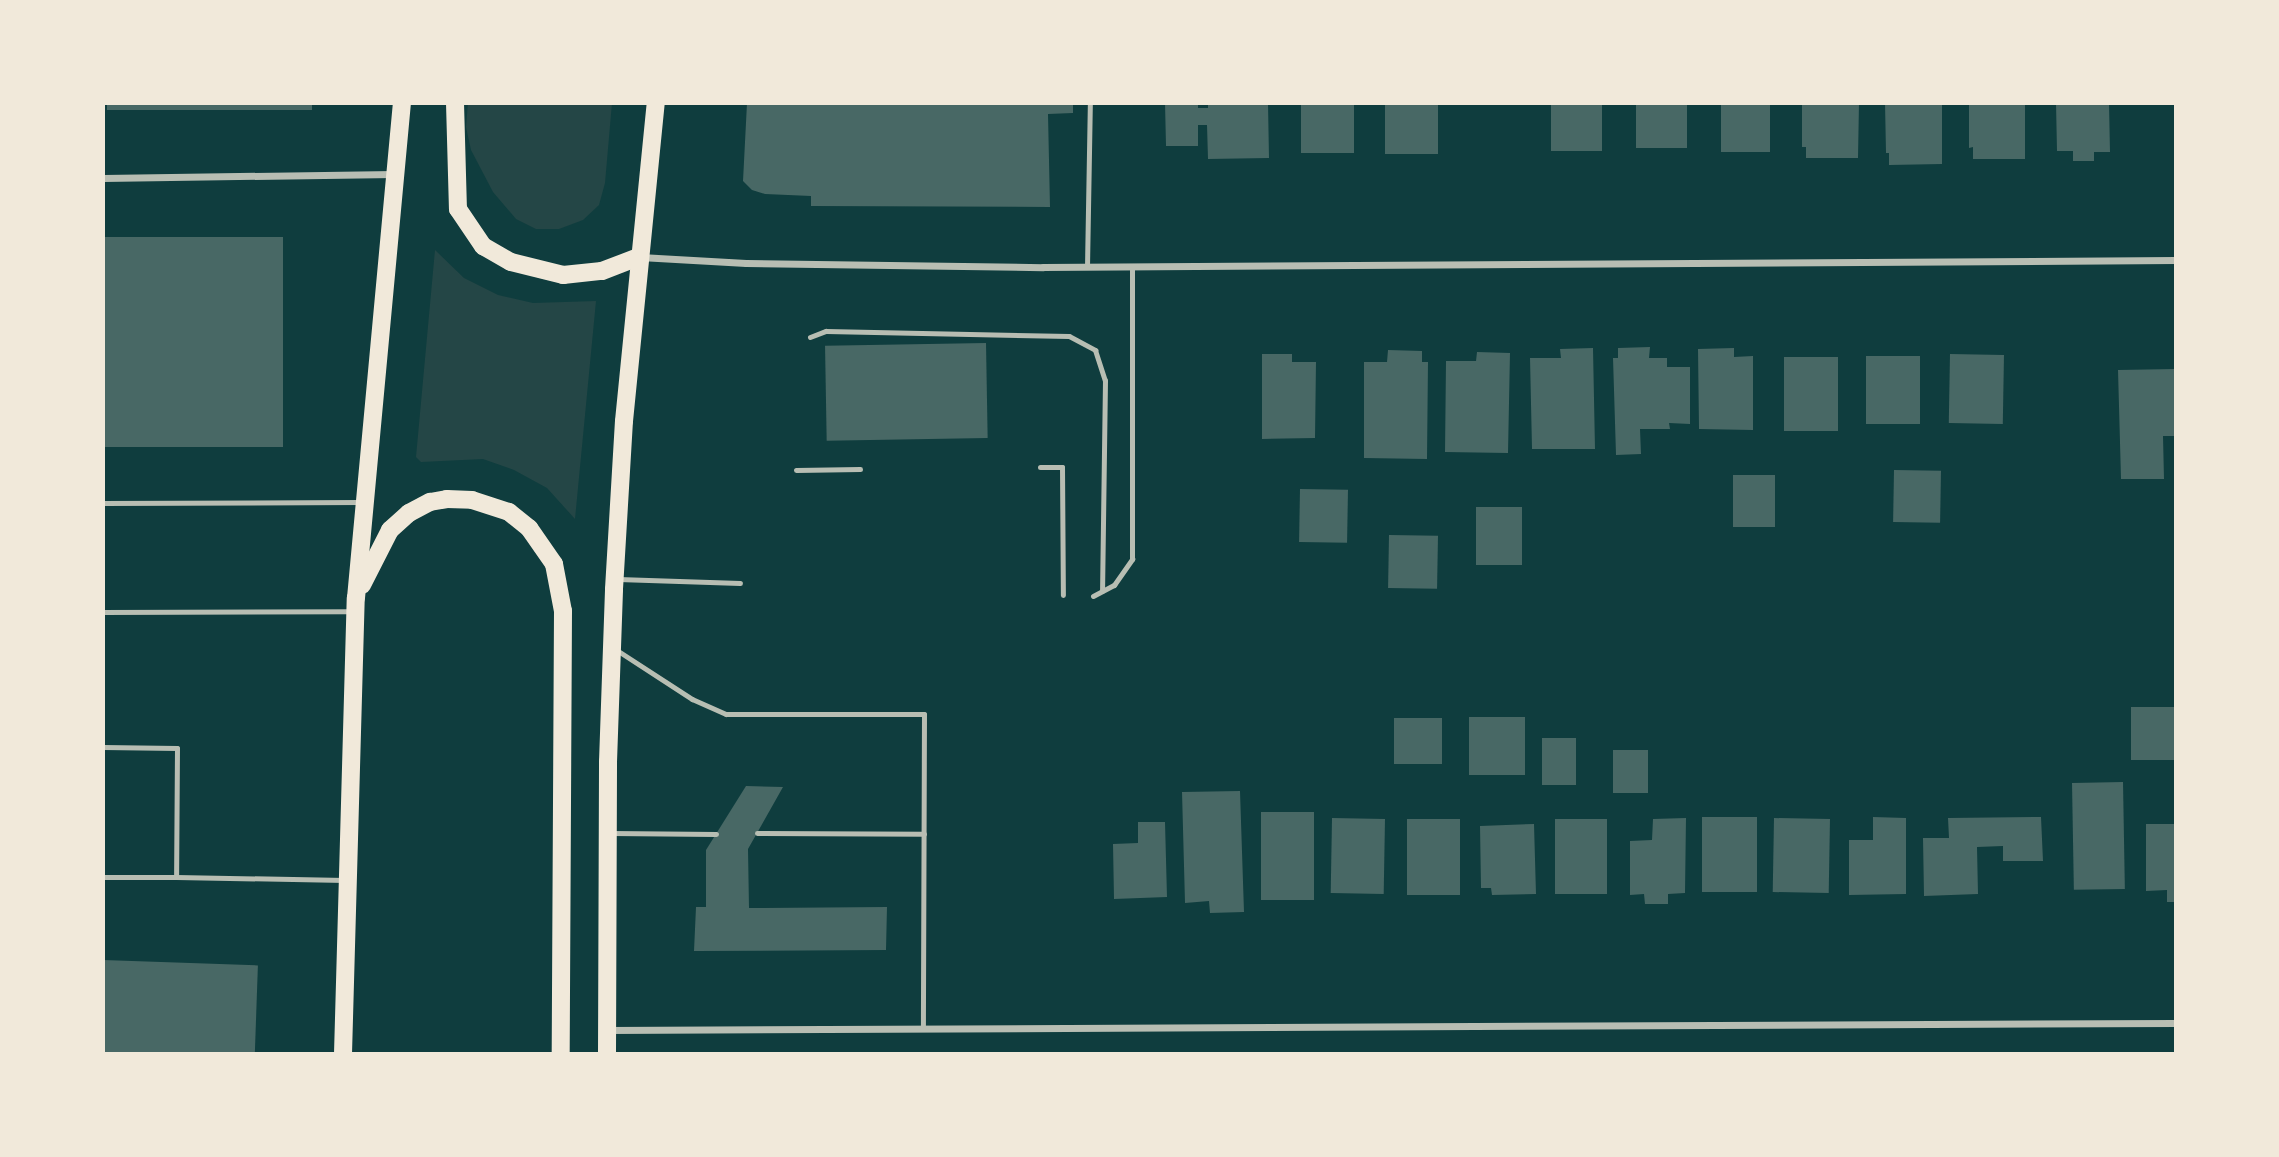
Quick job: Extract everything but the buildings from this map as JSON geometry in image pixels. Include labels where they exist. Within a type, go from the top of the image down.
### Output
[{"type":"main road","points":[[344,1054],[356,605],[402,103]]},
{"type":"main road","points":[[455,103],[458,209],[483,246],[511,262],[563,275],[602,271],[639,257]]},
{"type":"main road","points":[[607,1054],[607,833],[615,579],[624,421],[656,103]]},
{"type":"main road","points":[[356,605],[390,530],[408,513],[430,502],[447,499],[472,500],[509,512],[529,528],[554,564],[563,611],[561,1054]]},
{"type":"street","points":[[103,178],[394,174]]},
{"type":"street","points":[[639,257],[746,263],[1087,267],[2176,260]]},
{"type":"street","points":[[606,1030],[2176,1023]]},
{"type":"lane","points":[[1087,267],[1090,103]]},
{"type":"lane","points":[[1093,596],[1115,585],[1132,559],[1132,266]]},
{"type":"lane","points":[[810,337],[826,331],[1069,336],[1095,350],[1105,380],[1102,591]]},
{"type":"lane","points":[[1040,467],[1062,467],[1063,594]]},
{"type":"lane","points":[[796,470],[860,469]]},
{"type":"lane","points":[[103,503],[365,502]]},
{"type":"lane","points":[[615,579],[740,583]]},
{"type":"lane","points":[[103,612],[356,605]]},
{"type":"lane","points":[[612,648],[692,699],[726,715],[925,715],[923,1029]]},
{"type":"lane","points":[[103,747],[177,748],[176,877]]},
{"type":"lane","points":[[607,833],[716,834]]},
{"type":"lane","points":[[757,833],[924,834]]},
{"type":"lane","points":[[103,877],[348,880]]},
{"type":"shaded area","points":[[468,103],[612,103],[605,183],[599,205],[583,220],[559,229],[536,229],[516,219],[493,192],[471,150],[466,127]]},
{"type":"shaded area","points":[[435,250],[464,278],[498,295],[533,303],[596,301],[575,519],[547,488],[514,470],[483,459],[421,462],[416,457]]}]
